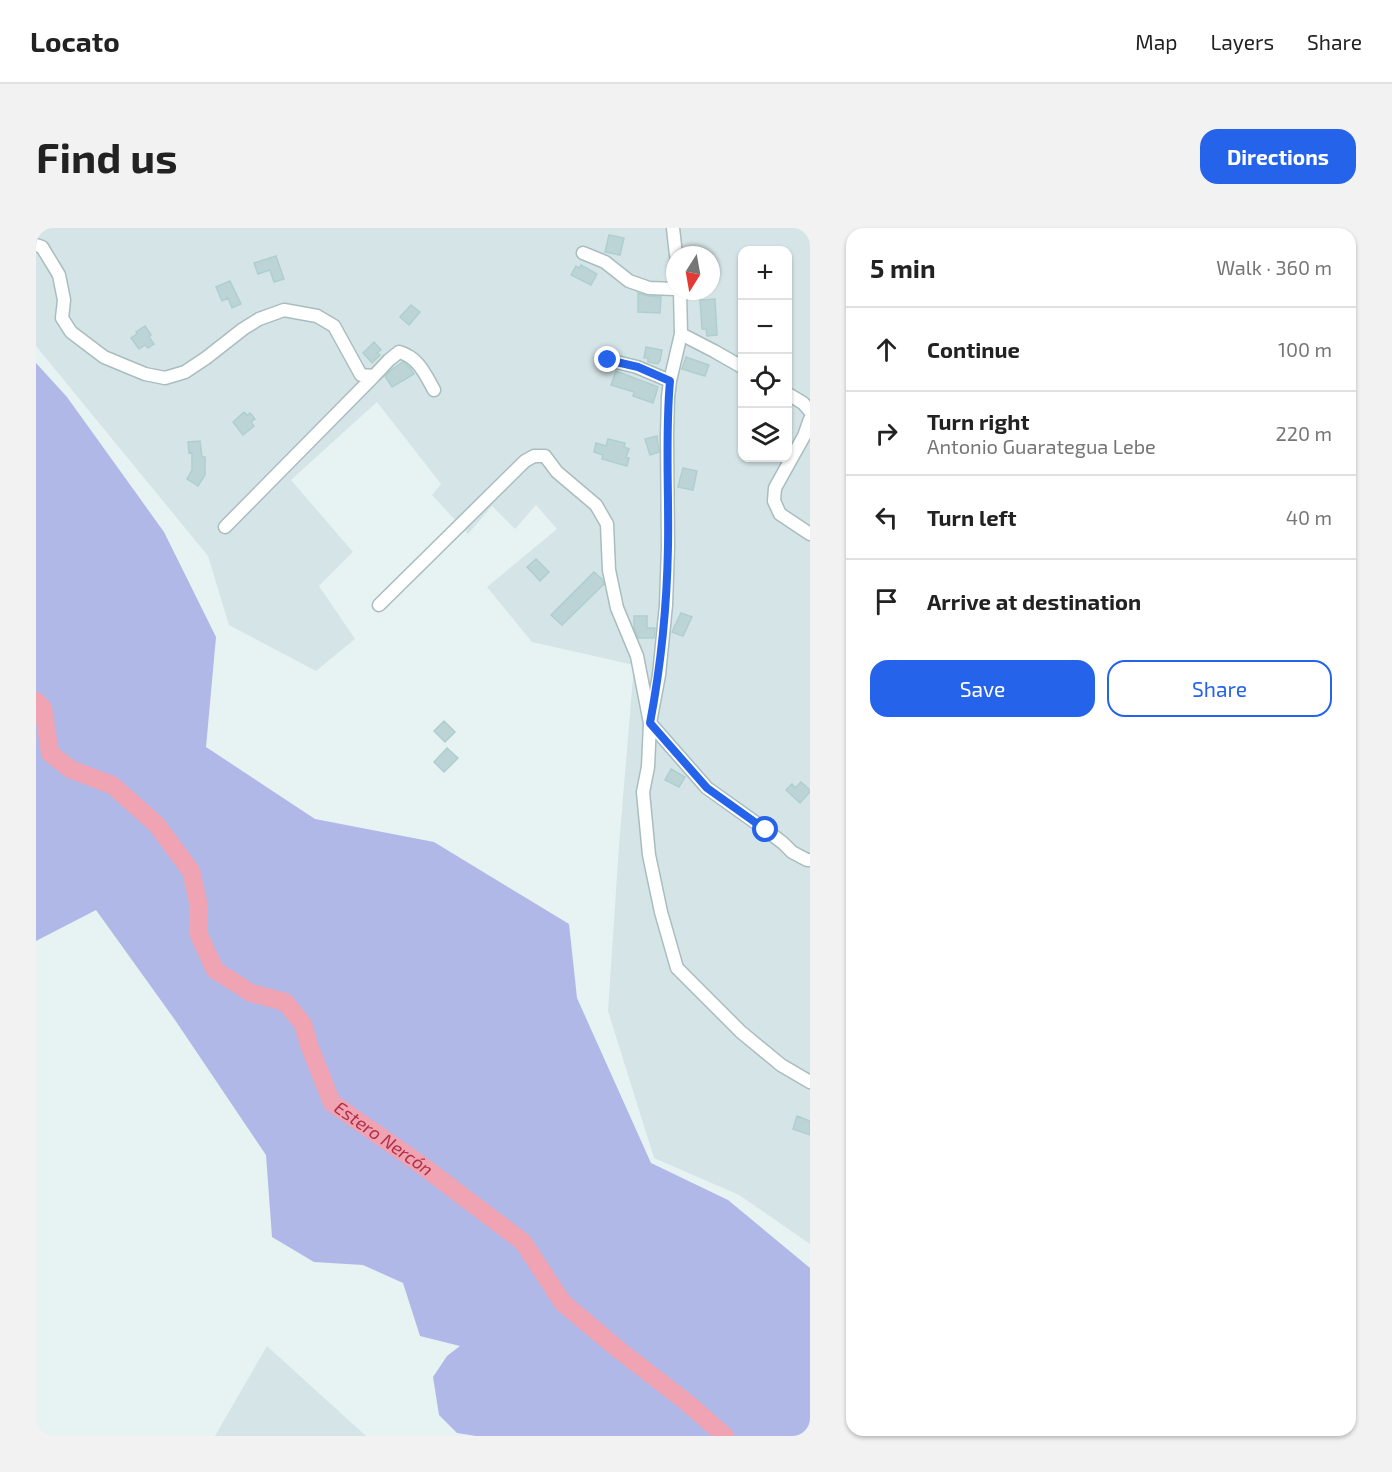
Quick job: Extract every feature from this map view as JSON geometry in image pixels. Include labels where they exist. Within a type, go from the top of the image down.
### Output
[{"type":"street","points":[[673,228],[675,246]]},
{"type":"street","points":[[36,244],[42,247],[59,275],[64,300],[62,318],[71,332],[105,357],[145,374],[165,378],[185,372],[243,329],[259,319],[284,310],[317,316],[334,326],[361,375],[374,376]]},
{"type":"street","points":[[584,253],[605,262],[629,281],[649,288],[666,289]]},
{"type":"street","points":[[680,300],[681,334],[670,381],[667,436],[666,605],[659,675],[650,723],[648,767],[643,792],[649,855],[661,912],[677,968],[741,1032],[782,1065],[810,1082]]},
{"type":"street","points":[[681,334],[738,366]]},
{"type":"street","points":[[225,527],[399,352],[407,354],[419,364],[434,390]]},
{"type":"street","points":[[608,360],[638,367],[670,381]]},
{"type":"street","points":[[792,396],[803,403],[810,411]]},
{"type":"street","points":[[810,419],[804,436],[775,488],[774,501],[780,513],[810,534]]},
{"type":"street","points":[[379,605],[525,460],[534,456],[545,456],[556,472],[596,505],[607,524],[609,570],[617,608],[637,656],[650,723],[707,788],[766,830],[792,852],[810,860]]},
{"type":"shaded area","points":[[36,228],[810,228],[810,1244],[739,1195],[654,1158],[608,1011],[634,665],[532,642],[487,587],[557,529],[536,505],[515,529],[492,506],[468,534],[432,495],[441,484],[377,402],[291,480],[353,552],[319,586],[355,639],[316,671],[229,625],[208,556],[36,346]]},
{"type":"shaded area","points":[[36,363],[67,397],[164,532],[216,637],[206,747],[315,819],[434,842],[569,924],[577,998],[651,1163],[728,1200],[810,1268],[810,1436],[476,1436],[457,1433],[439,1415],[433,1377],[447,1356],[460,1346],[420,1336],[403,1283],[363,1265],[314,1262],[272,1237],[266,1155],[175,1020],[96,910],[36,941]]},
{"type":"shaded area","points":[[267,1346],[366,1436],[215,1436]]},
{"type":"building","points":[[609,235],[624,238],[620,255],[605,252]]},
{"type":"building","points":[[276,256],[284,279],[274,282],[270,270],[258,274],[254,263]]},
{"type":"building","points":[[581,265],[597,274],[591,285],[571,275],[576,266],[579,268]]},
{"type":"building","points":[[230,281],[241,304],[232,308],[228,298],[222,301],[216,287]]},
{"type":"building","points":[[638,293],[661,297],[660,313],[638,312]]},
{"type":"building","points":[[700,300],[715,300],[717,335],[707,336],[706,329],[702,329]]},
{"type":"building","points":[[411,305],[420,312],[409,325],[400,317]]},
{"type":"building","points":[[145,326],[154,344],[148,348],[145,345],[139,349],[131,338]]},
{"type":"building","points":[[374,342],[381,350],[377,353],[380,355],[372,363],[363,353]]},
{"type":"building","points":[[646,347],[662,350],[658,364],[648,362],[648,358],[644,358]]},
{"type":"building","points":[[686,357],[709,365],[705,376],[682,369]]},
{"type":"building","points":[[403,362],[414,374],[392,387],[385,376]]},
{"type":"building","points":[[616,371],[658,387],[653,403],[633,396],[634,392],[611,385]]},
{"type":"building","points":[[244,412],[247,415],[250,413],[255,419],[251,422],[254,426],[243,435],[233,422]]},
{"type":"building","points":[[657,436],[659,452],[650,455],[645,439]]},
{"type":"building","points":[[608,439],[625,443],[624,447],[629,449],[626,457],[629,458],[627,466],[602,459],[603,455],[594,452],[596,443],[606,446]]},
{"type":"building","points":[[200,441],[202,457],[205,457],[205,475],[198,486],[187,479],[192,470],[192,452],[189,453],[188,442]]},
{"type":"building","points":[[683,468],[697,471],[693,490],[678,487]]},
{"type":"building","points":[[536,559],[549,572],[540,581],[527,567]]},
{"type":"building","points":[[594,572],[604,584],[562,625],[551,615]]},
{"type":"building","points":[[681,613],[692,617],[683,636],[672,632]]},
{"type":"building","points":[[634,616],[647,616],[647,628],[655,628],[654,638],[638,638],[634,628]]},
{"type":"building","points":[[444,721],[455,732],[445,742],[434,731]]},
{"type":"building","points":[[447,748],[458,758],[444,772],[434,762]]},
{"type":"building","points":[[671,769],[685,777],[679,787],[665,780]]},
{"type":"building","points":[[801,782],[810,792],[800,803],[786,790],[792,784],[795,788]]},
{"type":"building","points":[[797,1116],[810,1121],[810,1135],[793,1129]]},
{"type":"waterway","name":"Estero Nercón","points":[[36,701],[43,708],[50,753],[70,769],[112,785],[156,824],[191,871],[198,902],[199,935],[215,970],[251,993],[285,1002],[303,1024],[332,1103],[420,1164],[523,1242],[563,1303],[725,1436]]},
{"type":"route","points":[[608,360],[638,367],[670,381],[667,436],[666,605],[659,675],[650,723],[707,788],[766,830]]}]
